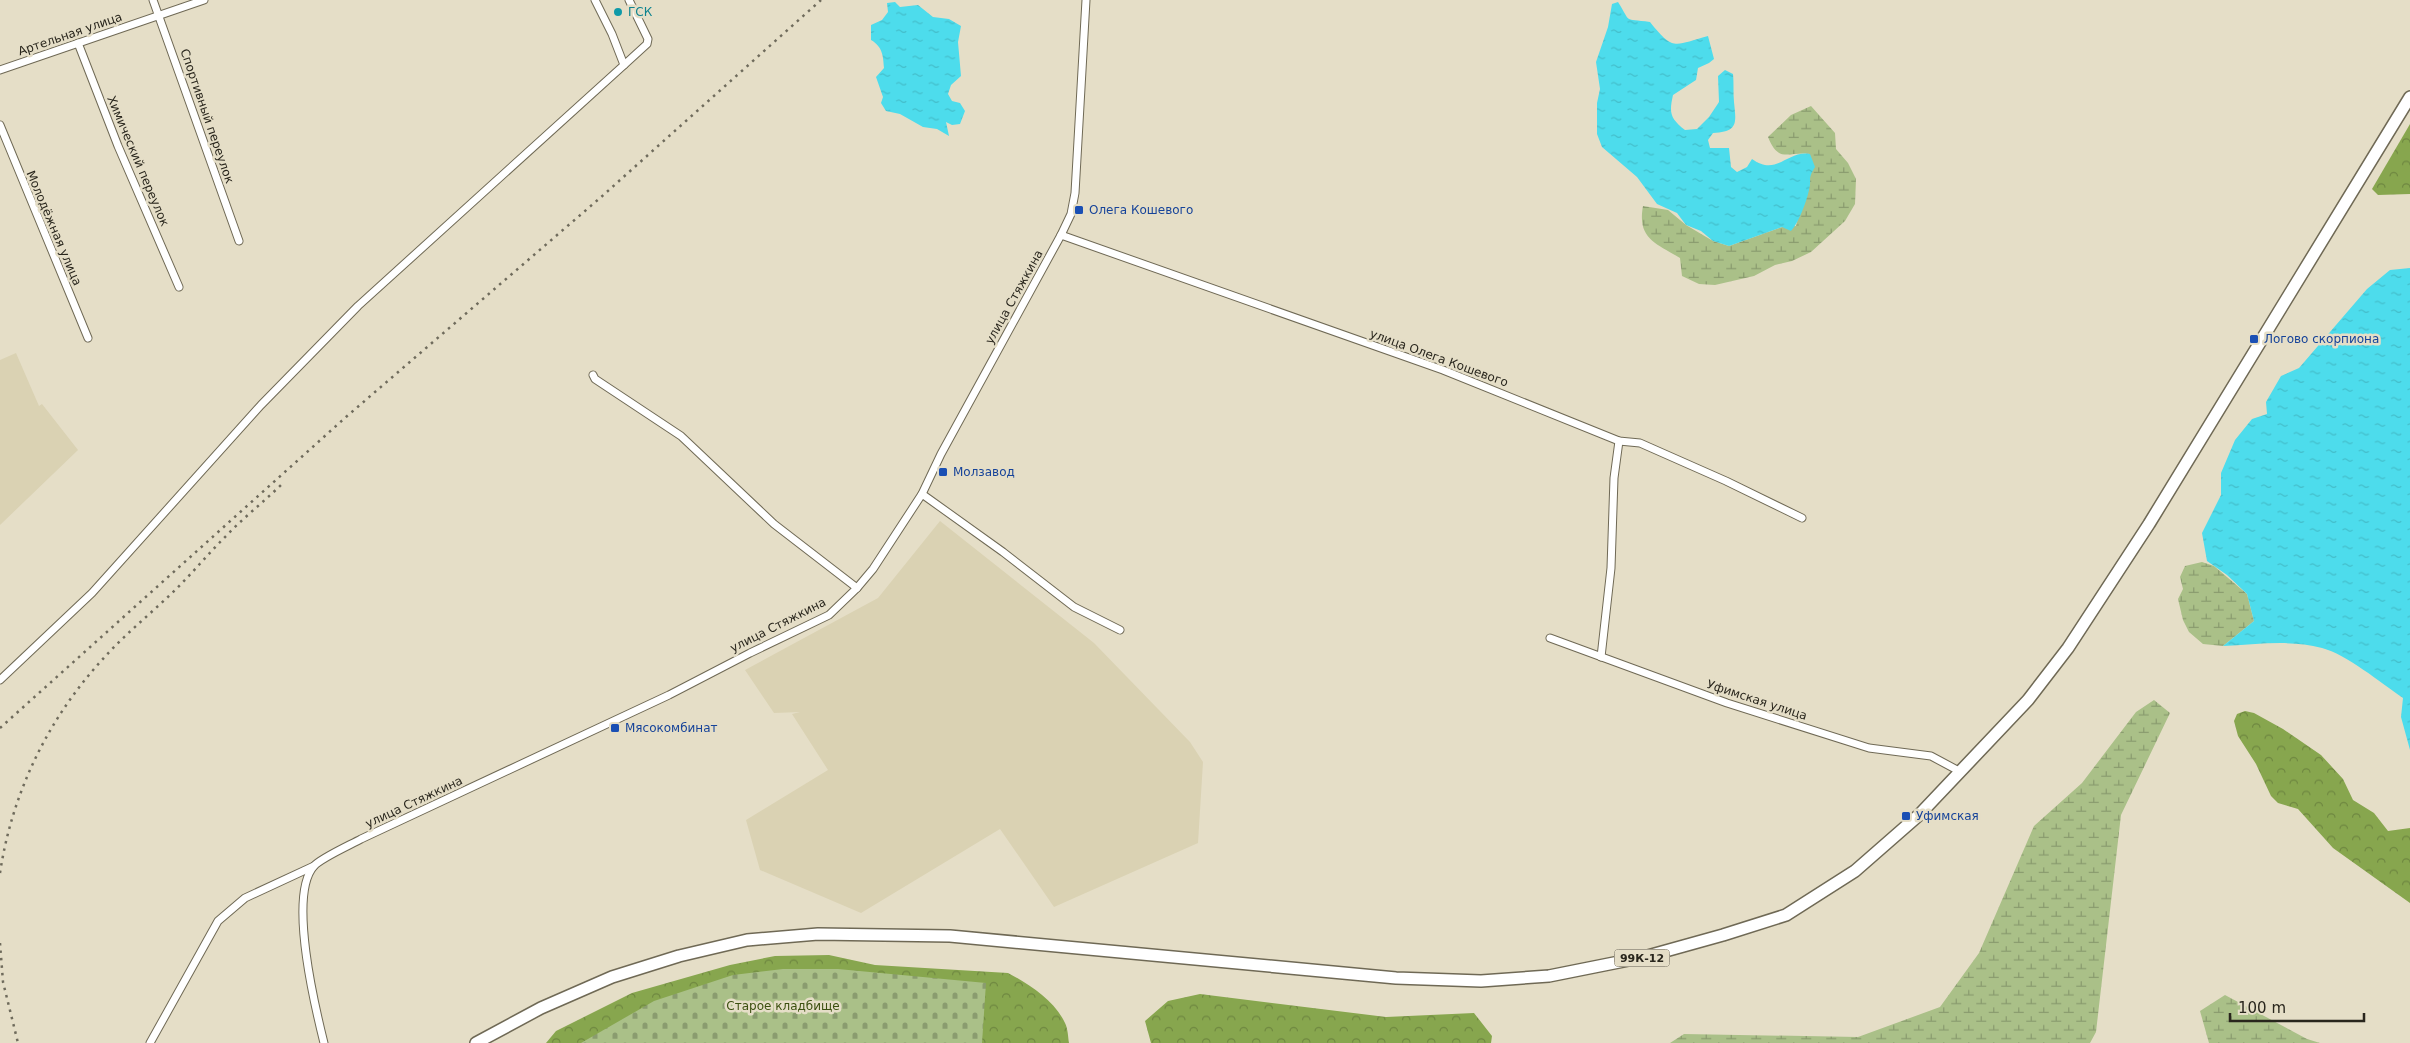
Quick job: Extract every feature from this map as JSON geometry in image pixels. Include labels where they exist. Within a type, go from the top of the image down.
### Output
[{"type":"main road","name":"99К-12","points":[[476,1043],[540,1008],[612,977],[679,956],[747,940],[818,934],[950,936],[1396,978],[1481,981],[1549,976],[1644,957],[1723,935],[1786,914],[1855,871],[1919,815],[2028,700],[2068,648],[2148,524],[2410,97]]},
{"type":"street","name":"Спортивный переулок","points":[[153,0],[238,240]]},
{"type":"street","name":"Артельная улица","points":[[0,70],[204,0]]},
{"type":"street","points":[[596,0],[624,65]]},
{"type":"street","points":[[0,680],[92,593],[261,405],[358,306],[647,44],[648,39],[629,0]]},
{"type":"street","name":"улица Стяжкина","points":[[150,1043],[218,921],[245,898],[314,866],[361,840],[669,695],[750,652],[829,615],[857,588],[874,569],[922,494],[941,454],[1071,214],[1075,193],[1086,0]]},
{"type":"street","name":"Химический переулок","points":[[78,43],[118,146],[179,287]]},
{"type":"street","name":"Молодёжная улица","points":[[0,125],[88,338]]},
{"type":"street","name":"улица Олега Кошевого","points":[[1061,234],[1452,374],[1619,441],[1640,443],[1726,481],[1802,518]]},
{"type":"street","points":[[593,375],[595,379],[681,436],[774,524],[857,588]]},
{"type":"street","points":[[1601,657],[1611,568],[1614,478],[1619,441]]},
{"type":"street","points":[[922,494],[996,547],[1074,607],[1120,630]]},
{"type":"street","name":"Уфимская улица","points":[[1550,638],[1727,704],[1869,748],[1931,756],[1959,771]]},
{"type":"street","points":[[314,866],[304,885],[302,907],[306,958],[324,1043]]},
{"type":"shaded area","points":[[16,353],[39,406],[42,404],[78,450],[0,525],[0,360]]},
{"type":"shaded area","points":[[940,521],[1094,643],[1190,742],[1203,762],[1198,843],[1054,907],[1000,829],[861,913],[760,870],[746,820],[828,770],[792,714],[800,712],[774,713],[745,670],[878,598]]},
{"type":"green space","points":[[1811,106],[1835,133],[1836,149],[1848,163],[1856,179],[1855,204],[1845,221],[1811,252],[1792,261],[1775,265],[1754,276],[1715,285],[1699,284],[1682,276],[1680,258],[1656,244],[1646,233],[1642,217],[1643,206],[1668,210],[1686,225],[1713,241],[1729,246],[1782,227],[1796,226],[1808,179],[1810,154],[1780,153],[1776,151],[1768,137],[1791,115]]},
{"type":"green space","points":[[2410,124],[2410,194],[2378,195],[2372,189]]},
{"type":"green space","points":[[2202,562],[2214,566],[2247,594],[2254,621],[2223,646],[2203,644],[2189,632],[2183,620],[2178,599],[2183,589],[2180,577],[2185,566]]},
{"type":"green space","points":[[2154,700],[2170,713],[2121,815],[2096,1032],[2090,1043],[1670,1043],[1684,1034],[1858,1037],[1940,1007],[1979,953],[2034,826],[2082,783],[2136,712]]},
{"type":"green space","points":[[2245,711],[2254,713],[2283,729],[2321,755],[2343,779],[2353,800],[2374,813],[2388,831],[2410,828],[2410,903],[2333,848],[2298,809],[2278,803],[2271,796],[2256,764],[2238,736],[2234,721],[2237,714]]},
{"type":"green space","name":"Старое кладбище","points":[[829,955],[875,965],[1008,973],[1033,988],[1055,1007],[1066,1025],[1069,1043],[546,1043],[556,1031],[632,993],[730,965],[775,956]]},
{"type":"green space","name":"Старое кладбище","points":[[783,969],[838,969],[986,983],[982,1043],[581,1043],[654,1001],[733,975]]},
{"type":"green space","points":[[1200,994],[1386,1017],[1474,1013],[1492,1036],[1491,1043],[1151,1043],[1145,1021],[1168,1001]]},
{"type":"green space","points":[[2225,995],[2307,1039],[2320,1043],[2209,1043],[2200,1011]]},
{"type":"water","points":[[895,2],[900,7],[918,5],[933,17],[949,19],[961,26],[958,42],[961,76],[951,85],[948,94],[952,101],[960,103],[965,111],[960,124],[952,125],[946,122],[949,136],[937,129],[923,127],[900,114],[886,111],[881,103],[883,97],[876,77],[884,68],[882,52],[871,40],[871,25],[882,20],[888,12],[887,3]]},
{"type":"water","points":[[1618,2],[1629,19],[1650,22],[1664,38],[1675,44],[1708,36],[1714,59],[1698,68],[1696,80],[1673,95],[1671,111],[1676,122],[1685,130],[1697,129],[1709,117],[1719,102],[1718,76],[1725,70],[1733,74],[1734,125],[1728,131],[1713,133],[1708,140],[1710,148],[1729,148],[1731,167],[1737,172],[1747,167],[1752,159],[1761,164],[1768,165],[1802,154],[1810,154],[1815,167],[1810,177],[1810,186],[1804,206],[1797,223],[1791,231],[1782,227],[1729,246],[1713,241],[1701,231],[1686,225],[1677,213],[1657,204],[1637,177],[1602,147],[1597,134],[1597,103],[1600,89],[1596,62],[1608,27],[1612,4]]},
{"type":"water","points":[[2410,268],[2410,750],[2401,717],[2403,698],[2342,656],[2310,645],[2272,643],[2223,646],[2254,621],[2247,594],[2227,575],[2207,561],[2202,533],[2221,495],[2221,473],[2235,440],[2252,419],[2267,414],[2266,402],[2281,376],[2299,368],[2367,289],[2390,270]]},
{"type":"railway","points":[[0,728],[346,417],[600,198],[821,0]]},
{"type":"railway","points":[[0,873],[13,814],[23,786],[49,732],[65,707],[110,651],[178,587],[233,529],[284,482]]},
{"type":"railway","points":[[0,943],[3,982],[18,1043]]},
{"type":"place","name":"ГСК","points":[[618,12]]},
{"type":"place","name":"Олега Кошевого","points":[[1079,210]]},
{"type":"place","name":"Логово скорпиона","points":[[2254,339]]},
{"type":"place","name":"Молзавод","points":[[943,472]]},
{"type":"place","name":"Мясокомбинат","points":[[615,728]]},
{"type":"place","name":"Уфимская","points":[[1906,816]]}]
